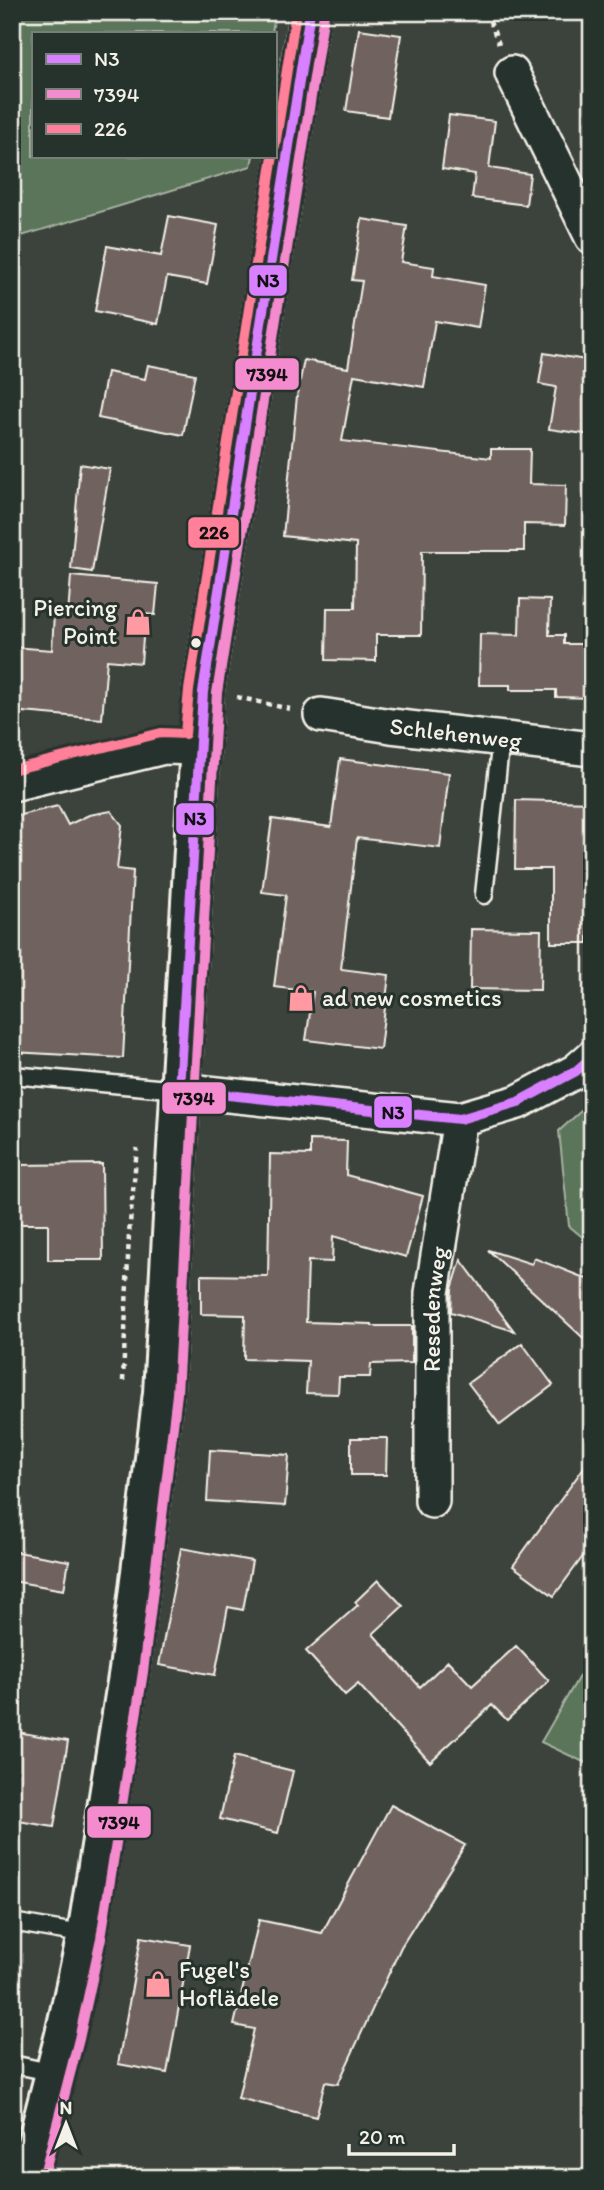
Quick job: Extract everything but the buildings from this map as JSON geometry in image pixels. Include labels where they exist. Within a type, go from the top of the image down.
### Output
[{"type":"main road","points":[[28,2178],[56,2073],[87,1935],[129,1670],[163,1393],[203,692],[310,12]]},
{"type":"street","points":[[512,73],[592,237]]},
{"type":"street","name":"Schlehenweg","points":[[321,715],[391,726],[592,748]]},
{"type":"street","points":[[12,784],[164,747],[198,748]]},
{"type":"street","points":[[179,1090],[460,1119],[518,1102],[576,1071],[592,1057]]},
{"type":"street","name":"Resedenweg","points":[[432,1501],[432,1293],[460,1119]]},
{"type":"lane","points":[[484,895],[501,738]]},
{"type":"lane","points":[[12,1076],[179,1090]]},
{"type":"lane","points":[[12,1922],[87,1935]]},
{"type":"lane","points":[[12,2064],[56,2073]]},
{"type":"path","points":[[203,692],[321,715]]},
{"type":"green space","points":[[12,12],[275,12],[272,32],[32,32],[32,158],[253,158],[251,166],[12,239]]},
{"type":"green space","points":[[592,1101],[592,1245],[569,1226],[559,1131]]},
{"type":"green space","points":[[592,1654],[592,1766],[541,1742]]},
{"type":"transit line","name":"226","points":[[276,140],[296,12]]},
{"type":"transit line","name":"N3","points":[[179,1090],[203,692],[310,12]]},
{"type":"transit line","name":"7394","points":[[43,2178],[79,2039],[101,1938],[143,1672],[177,1394],[217,693],[324,14]]},
{"type":"transit line","name":"226","points":[[12,770],[161,733],[185,734],[189,690],[273,158]]},
{"type":"transit line","name":"N3","points":[[179,1090],[460,1119],[518,1102],[576,1071],[592,1057]]},
{"type":"place","name":"Piercing Point","points":[[138,622]]},
{"type":"place","name":"ad new cosmetics","points":[[301,998]]},
{"type":"place","name":"Fugel's Hoflädele","points":[[158,1984]]}]
